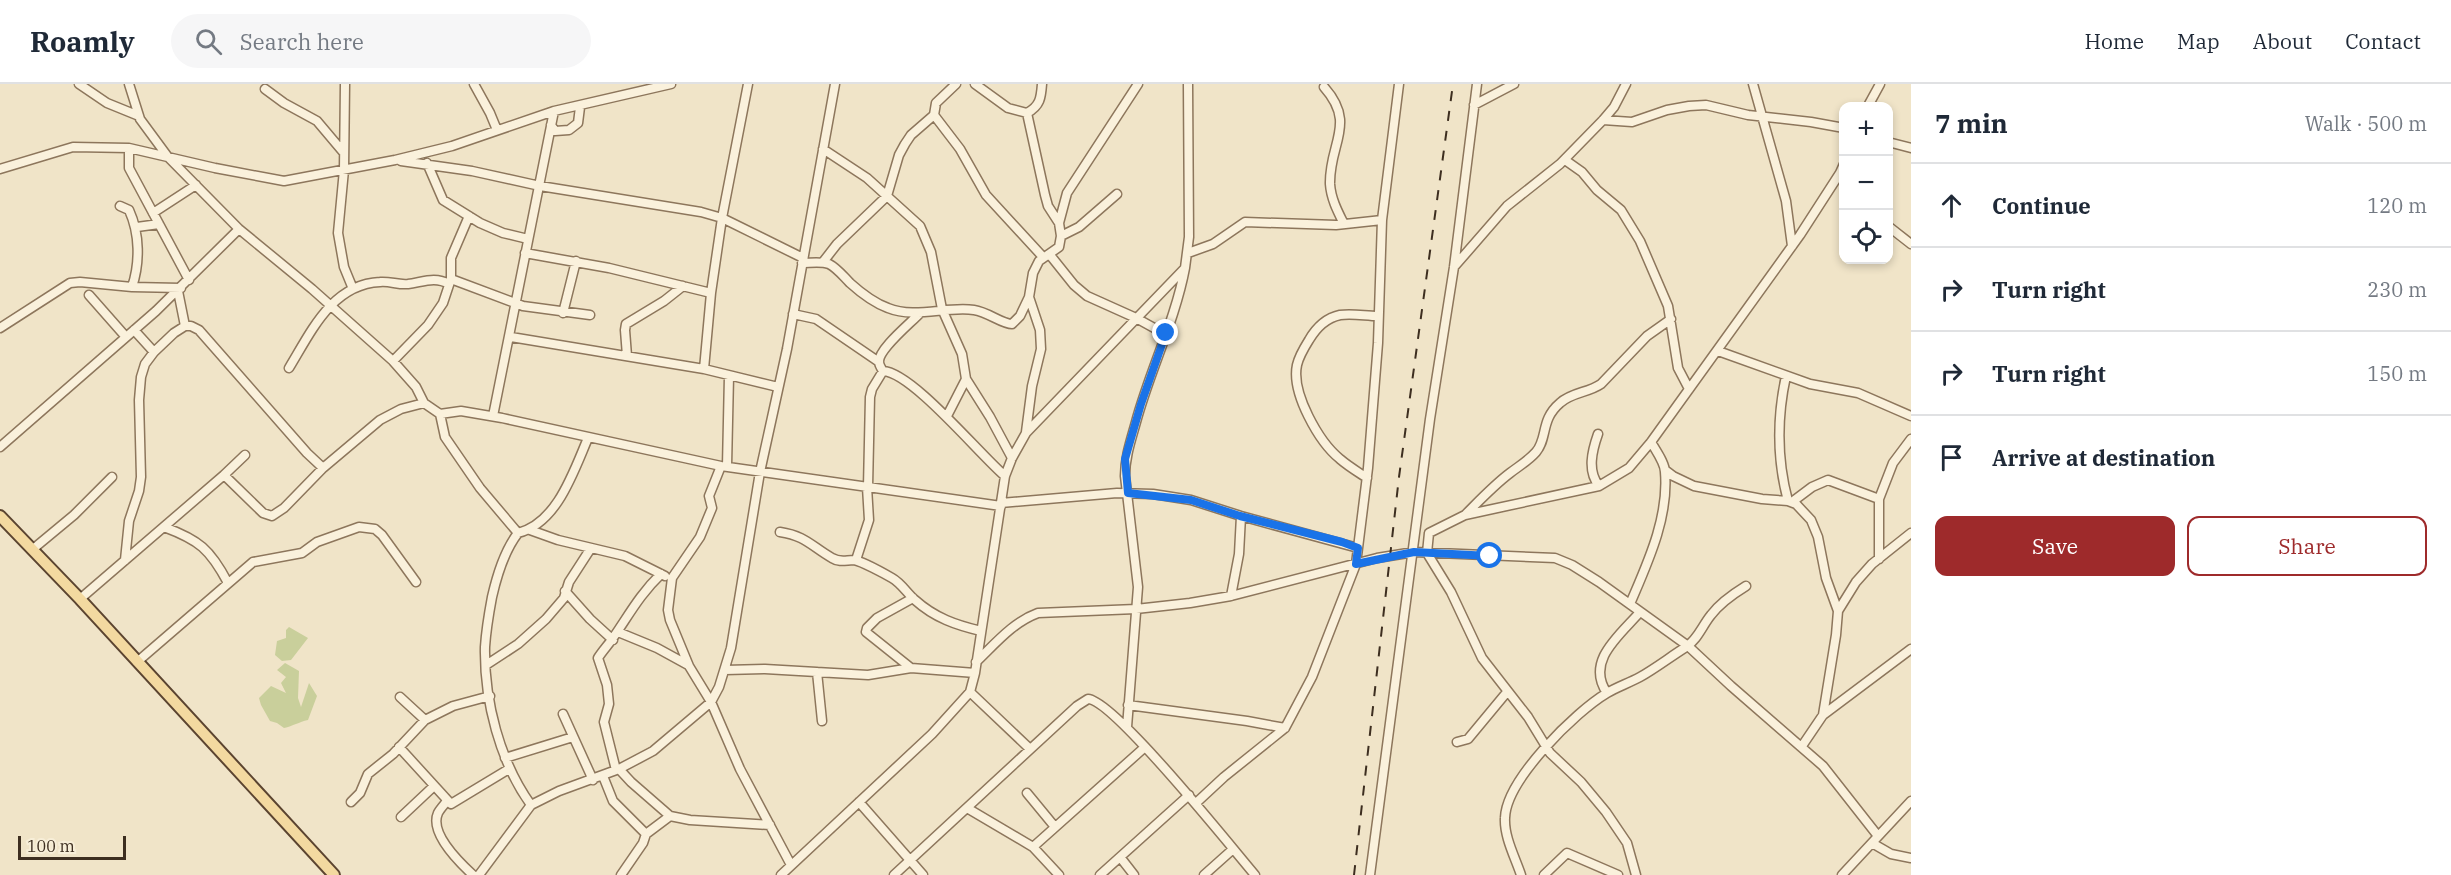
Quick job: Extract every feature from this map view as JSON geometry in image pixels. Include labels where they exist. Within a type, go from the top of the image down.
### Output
[{"type":"main road","points":[[0,516],[80,599],[334,875]]},
{"type":"street","points":[[79,84],[107,103],[139,116]]},
{"type":"street","points":[[129,84],[139,116],[168,157],[239,229],[330,304],[393,360],[416,387],[424,403],[440,414],[461,411],[493,416],[724,466],[1001,505],[1077,495],[1128,493],[1191,500],[1240,516],[1358,548]]},
{"type":"street","points":[[345,84],[344,170],[338,233],[344,267],[353,289]]},
{"type":"street","points":[[474,84],[497,130]]},
{"type":"street","points":[[0,169],[73,147],[129,148],[284,181],[395,160],[452,146],[554,111],[580,107],[640,87],[670,84]]},
{"type":"street","points":[[704,369],[711,293],[722,218],[748,84]]},
{"type":"street","points":[[479,875],[531,805],[552,794],[603,776],[653,752],[711,702],[725,670],[740,597],[760,472],[793,314],[835,84]]},
{"type":"street","points":[[823,262],[837,244],[888,196],[899,154],[911,135],[934,115],[936,103],[956,84]]},
{"type":"street","points":[[975,84],[1008,108],[1027,113]]},
{"type":"street","points":[[1027,113],[1038,105],[1042,84]]},
{"type":"street","points":[[1059,223],[1068,193],[1120,116],[1138,84]]},
{"type":"street","points":[[1127,727],[1137,569],[1125,459],[1141,404],[1181,291],[1188,253],[1188,84]]},
{"type":"street","points":[[1196,803],[1224,777],[1285,728],[1312,677],[1356,564],[1367,478],[1378,343],[1377,316],[1382,220],[1399,84]]},
{"type":"street","points":[[1370,875],[1477,84]]},
{"type":"street","points":[[1474,105],[1514,84]]},
{"type":"street","points":[[1454,267],[1507,206],[1565,160],[1603,120],[1614,107],[1626,84]]},
{"type":"street","points":[[1753,84],[1786,201],[1792,246]]},
{"type":"street","points":[[1870,102],[1880,84]]},
{"type":"street","points":[[1324,87],[1335,99],[1341,123],[1330,186],[1332,197],[1344,224]]},
{"type":"street","points":[[265,89],[284,103],[317,121],[344,153]]},
{"type":"street","points":[[1603,120],[1632,122],[1689,106],[1706,105],[1761,117],[1839,127]]},
{"type":"street","points":[[551,125],[555,131],[569,130],[578,123],[580,107]]},
{"type":"street","points":[[493,416],[511,337],[514,302],[554,111]]},
{"type":"street","points":[[395,160],[428,163],[540,186],[722,218],[802,260],[823,262],[837,270],[863,294],[888,309],[921,313],[942,309],[978,310],[992,314],[1004,323],[1012,324],[1020,316],[1029,297],[1034,273],[1047,256],[1059,248],[1061,236],[1059,223],[1048,206],[1027,113]]},
{"type":"street","points":[[934,115],[960,149],[986,195],[1074,285],[1087,296],[1166,334]]},
{"type":"street","points":[[1893,143],[1911,148]]},
{"type":"street","points":[[129,148],[129,168],[189,280]]},
{"type":"street","points":[[823,149],[846,162],[888,196],[915,222],[927,239],[942,309],[962,354],[966,380],[995,425],[1012,458]]},
{"type":"street","points":[[1565,160],[1582,172],[1597,190],[1621,210],[1628,220],[1646,254],[1668,306],[1678,368],[1689,389]]},
{"type":"street","points":[[428,163],[443,200],[480,223],[528,239]]},
{"type":"street","points":[[1636,875],[1627,843],[1606,812],[1545,746],[1527,717],[1482,658],[1451,592],[1427,553],[1429,533],[1465,515],[1599,486],[1629,468],[1718,351],[1839,178]]},
{"type":"street","points":[[153,213],[196,185]]},
{"type":"street","points":[[1061,236],[1079,227],[1117,194]]},
{"type":"street","points":[[120,206],[129,210],[137,227],[138,268],[132,287]]},
{"type":"street","points":[[393,360],[437,313],[450,282],[451,258],[469,216]]},
{"type":"street","points":[[1188,253],[1213,244],[1245,222],[1344,224],[1382,220]]},
{"type":"street","points":[[137,227],[159,224]]},
{"type":"street","points":[[0,447],[179,290],[239,229]]},
{"type":"street","points":[[1893,230],[1911,244]]},
{"type":"street","points":[[525,253],[576,261],[711,293]]},
{"type":"street","points":[[562,313],[576,261]]},
{"type":"street","points":[[781,875],[932,734],[970,692],[975,674],[1005,476],[1012,458],[1026,433],[1185,268]]},
{"type":"street","points":[[289,368],[330,304],[353,289],[379,282],[404,284],[437,279],[514,302],[562,313],[590,315]]},
{"type":"street","points":[[0,328],[70,283],[179,290]]},
{"type":"street","points":[[627,356],[626,324],[664,301],[683,286]]},
{"type":"street","points":[[179,290],[185,326]]},
{"type":"street","points":[[89,295],[126,337]]},
{"type":"street","points":[[1026,433],[1032,386],[1041,349],[1040,330],[1029,297]]},
{"type":"street","points":[[879,362],[886,346],[921,313]]},
{"type":"street","points":[[793,314],[816,319],[879,362],[883,371]]},
{"type":"street","points":[[1367,478],[1340,459],[1320,436],[1303,404],[1297,382],[1297,367],[1311,336],[1328,319],[1341,315],[1377,316]]},
{"type":"street","points":[[1465,515],[1497,484],[1538,450],[1544,427],[1557,405],[1575,393],[1593,390],[1647,336],[1671,320]]},
{"type":"street","points":[[125,560],[128,531],[141,477],[139,400],[141,377],[145,364],[154,352],[185,326],[199,330],[307,453],[323,468]]},
{"type":"street","points":[[134,330],[154,352]]},
{"type":"street","points":[[511,337],[704,369],[778,387]]},
{"type":"street","points":[[1718,351],[1810,384],[1858,393],[1911,416]]},
{"type":"street","points":[[883,371],[889,372],[910,386],[947,416],[1005,476]]},
{"type":"street","points":[[856,560],[869,520],[867,487],[870,397],[883,371]]},
{"type":"street","points":[[729,376],[724,466],[709,496],[712,508],[700,537],[672,578],[668,610],[689,666],[711,702],[740,769],[791,865]]},
{"type":"street","points":[[1786,376],[1779,418],[1781,469],[1790,501],[1811,520],[1818,537],[1831,594],[1838,611]]},
{"type":"street","points":[[947,416],[966,380]]},
{"type":"street","points":[[224,475],[263,513],[272,516],[284,508],[323,468],[386,416],[424,403]]},
{"type":"street","points":[[440,414],[445,437],[468,473],[518,533]]},
{"type":"street","points":[[1598,434],[1591,465],[1592,478],[1599,486]]},
{"type":"street","points":[[531,805],[509,769],[505,758],[490,696],[486,665],[486,639],[495,582],[506,552],[518,533],[530,530],[541,522],[554,507],[588,438]]},
{"type":"street","points":[[1879,559],[1879,499],[1893,463],[1911,439]]},
{"type":"street","points":[[1651,442],[1665,470],[1694,486],[1762,499],[1790,501],[1828,480],[1879,499]]},
{"type":"street","points":[[80,599],[245,455]]},
{"type":"street","points":[[1629,604],[1648,562],[1659,523],[1665,470]]},
{"type":"street","points":[[33,549],[74,515],[112,477]]},
{"type":"street","points":[[1231,596],[1239,554],[1240,516]]},
{"type":"street","points":[[164,527],[194,539],[212,556],[228,583]]},
{"type":"street","points":[[137,662],[253,562],[302,553],[317,542],[360,527],[375,529],[382,535],[416,582]]},
{"type":"street","points":[[530,530],[541,536],[626,556],[672,578]]},
{"type":"street","points":[[780,532],[805,538],[814,547],[838,561],[856,560],[894,579],[934,615],[950,623],[981,631]]},
{"type":"street","points":[[1823,716],[1838,611],[1856,582],[1879,559],[1911,533]]},
{"type":"street","points":[[486,665],[530,635],[561,602],[565,591],[591,549]]},
{"type":"street","points":[[976,662],[1025,617],[1038,613],[1136,609],[1231,596],[1356,564],[1414,552],[1555,558],[1572,566],[1688,646],[1823,766],[1875,839],[1891,854],[1911,858]]},
{"type":"street","points":[[661,574],[633,604],[615,636],[598,658],[607,685],[609,704],[604,722],[617,769],[670,816],[690,820],[770,825]]},
{"type":"street","points":[[1521,875],[1505,829],[1506,810],[1515,788],[1545,746],[1607,693],[1652,670],[1688,646],[1718,606],[1746,586]]},
{"type":"street","points":[[565,591],[590,620],[615,636],[661,649],[689,666]]},
{"type":"street","points":[[911,668],[866,632],[877,618],[913,598]]},
{"type":"street","points":[[1607,693],[1599,676],[1601,663],[1608,649],[1640,612]]},
{"type":"street","points":[[1802,746],[1823,716],[1911,649]]},
{"type":"street","points":[[725,670],[765,669],[868,675],[911,668],[975,674]]},
{"type":"street","points":[[817,672],[822,721]]},
{"type":"street","points":[[970,692],[1030,749]]},
{"type":"street","points":[[1457,742],[1468,739],[1507,692]]},
{"type":"street","points":[[351,802],[360,793],[368,774],[425,720],[453,706],[490,696]]},
{"type":"street","points":[[400,698],[425,720]]},
{"type":"street","points":[[894,875],[1077,706],[1088,699],[1097,701],[1127,727],[1196,803],[1232,850],[1255,875]]},
{"type":"street","points":[[1128,705],[1257,722],[1285,728]]},
{"type":"street","points":[[563,714],[593,780]]},
{"type":"street","points":[[505,758],[573,737]]},
{"type":"street","points":[[399,747],[447,801],[453,804],[509,769]]},
{"type":"street","points":[[1033,847],[1145,747]]},
{"type":"street","points":[[603,776],[613,801],[646,834]]},
{"type":"street","points":[[401,817],[434,786]]},
{"type":"street","points":[[1027,793],[1055,827]]},
{"type":"street","points":[[1101,875],[1189,795]]},
{"type":"street","points":[[447,801],[438,813],[437,827],[449,849],[472,875]]},
{"type":"street","points":[[1842,875],[1911,801]]},
{"type":"street","points":[[859,802],[923,875]]},
{"type":"street","points":[[967,808],[1033,847],[1059,875]]},
{"type":"street","points":[[621,875],[643,843],[646,834],[670,816]]},
{"type":"street","points":[[1204,875],[1232,850]]},
{"type":"street","points":[[1544,875],[1568,853],[1618,875]]},
{"type":"street","points":[[1120,858],[1134,875]]},
{"type":"green space","points":[[289,627],[308,638],[291,660],[282,661],[275,655],[277,641],[286,638],[286,630]]},
{"type":"green space","points":[[285,663],[299,671],[298,698],[301,707],[309,683],[317,696],[308,720],[284,728],[270,721],[259,698],[271,686],[286,693],[281,683],[286,677],[277,670]]},
{"type":"railway","points":[[1354,875],[1399,477],[1453,84]]},
{"type":"route","points":[[1166,333],[1141,404],[1125,459],[1128,493],[1191,500],[1222,511],[1342,542],[1358,548],[1356,564],[1414,552],[1490,556]]}]
